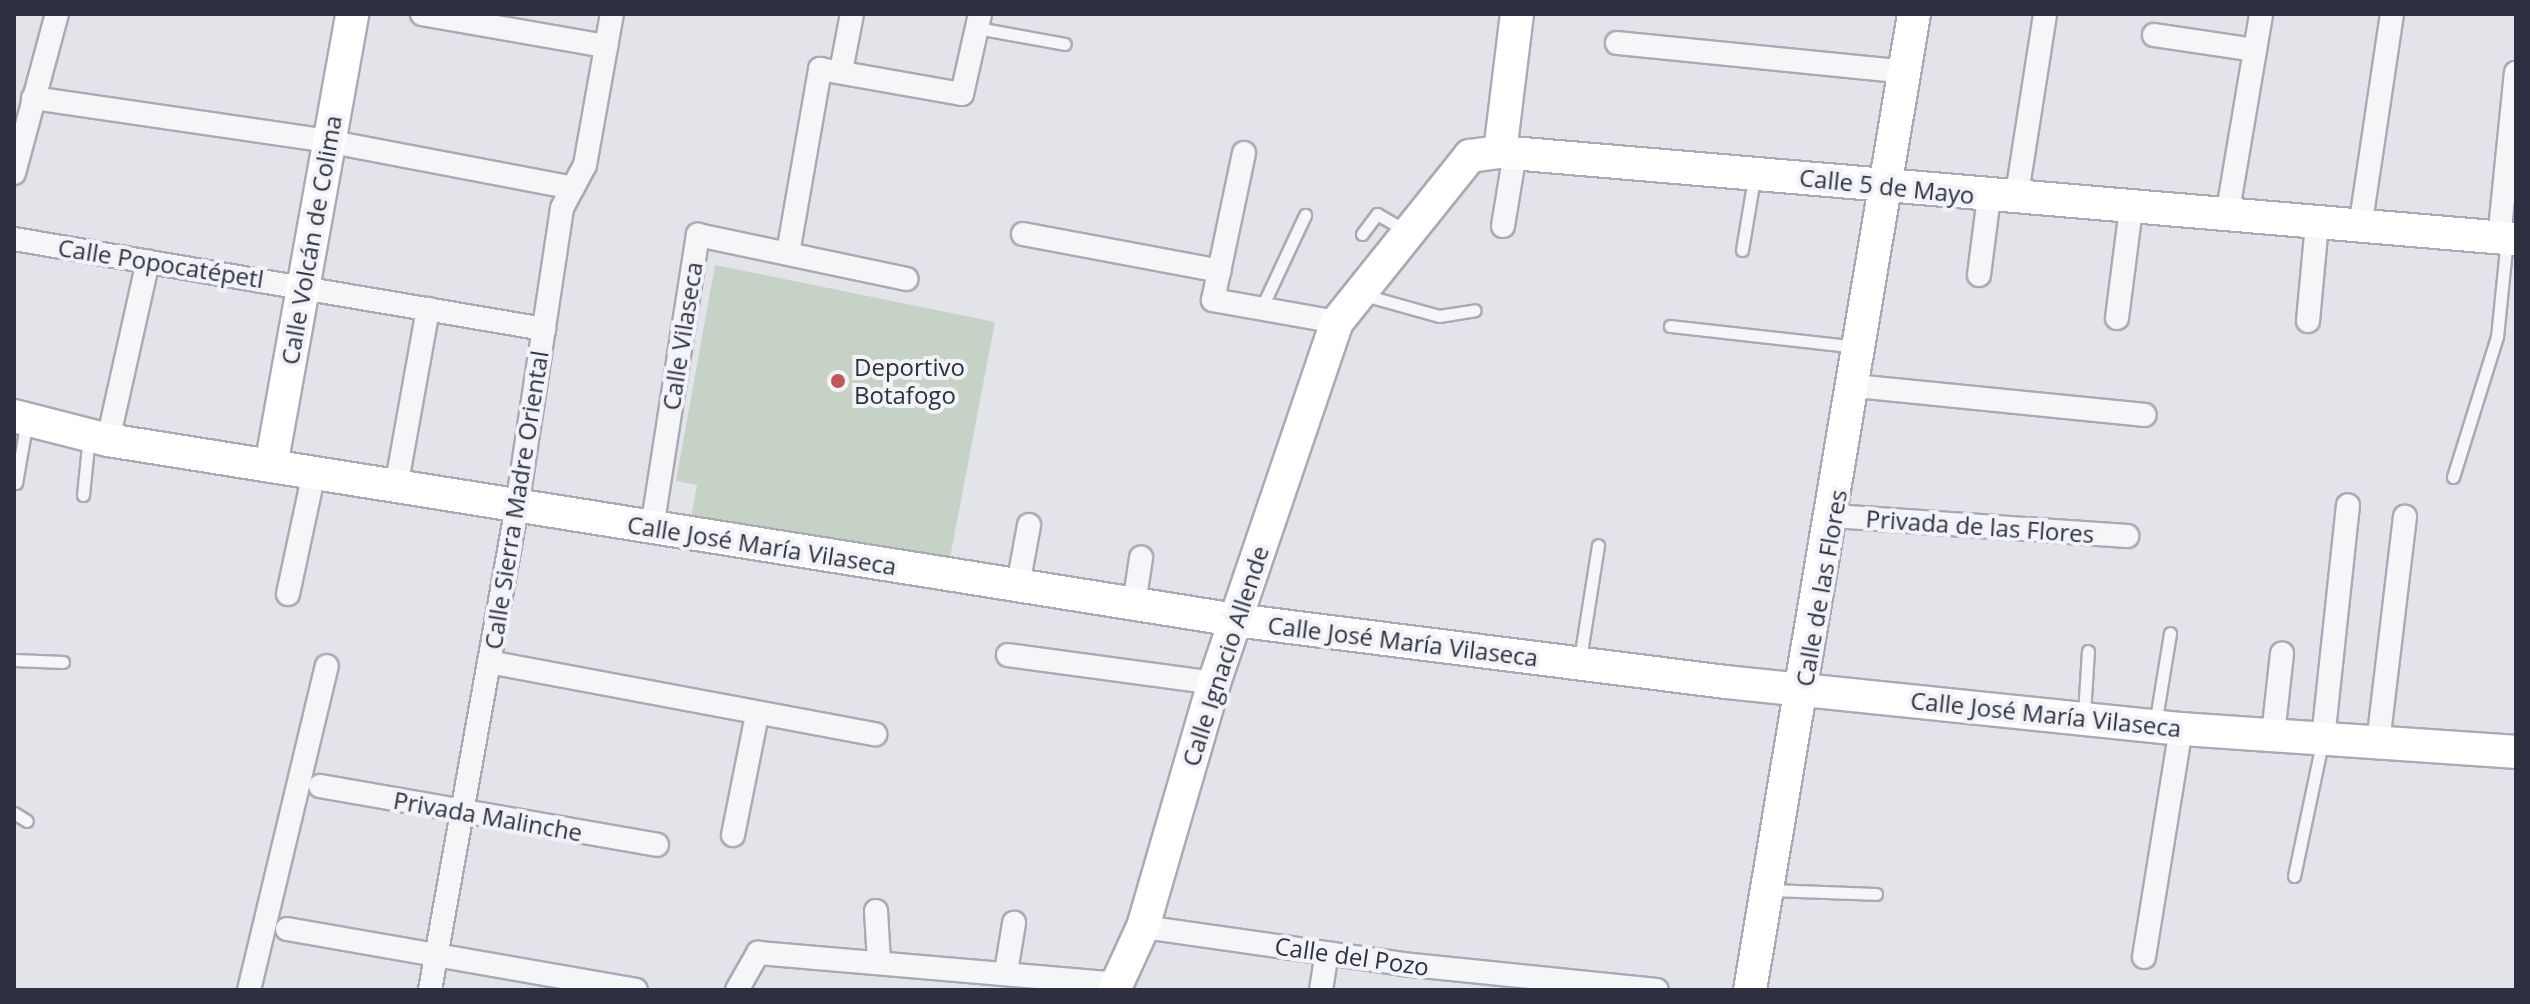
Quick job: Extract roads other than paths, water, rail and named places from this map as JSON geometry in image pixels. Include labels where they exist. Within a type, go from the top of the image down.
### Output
[{"type":"street","points":[[14,173],[19,131],[33,98],[57,14]]},
{"type":"street","name":"Calle Volcán de Colima","points":[[271,466],[352,14]]},
{"type":"street","points":[[422,14],[606,46]]},
{"type":"street","name":"Calle Sierra Madre Oriental","points":[[430,990],[517,506],[562,208],[585,165],[612,14]]},
{"type":"street","points":[[841,71],[852,14]]},
{"type":"street","points":[[1503,226],[1517,14]]},
{"type":"street","name":"Calle de las Flores","points":[[1750,990],[1855,386],[1914,14]]},
{"type":"street","points":[[1979,275],[2003,198],[2045,14]]},
{"type":"street","points":[[2227,216],[2261,14]]},
{"type":"street","points":[[2360,228],[2392,14]]},
{"type":"street","points":[[788,253],[820,69],[962,94],[978,21]]},
{"type":"street","points":[[2154,35],[2255,50]]},
{"type":"street","points":[[1617,43],[1907,72]]},
{"type":"street","points":[[2508,239],[2515,86]]},
{"type":"street","points":[[33,98],[327,141],[573,188]]},
{"type":"street","name":"Calle 5 de Mayo","points":[[1337,322],[1470,156],[1508,152],[2003,198],[2508,239]]},
{"type":"street","points":[[1244,153],[1213,300],[1337,322]]},
{"type":"street","points":[[2117,318],[2131,208]]},
{"type":"street","points":[[2308,321],[2317,224]]},
{"type":"street","points":[[1023,234],[1220,271]]},
{"type":"street","name":"Calle Vilaseca","points":[[652,528],[698,235],[906,279]]},
{"type":"street","name":"Calle Popocatépetl","points":[[14,239],[544,329]]},
{"type":"street","points":[[99,438],[148,261]]},
{"type":"street","points":[[396,487],[428,309]]},
{"type":"street","name":"Calle Ignacio Allende","points":[[1115,987],[1143,927],[1214,683],[1337,322]]},
{"type":"street","points":[[1855,386],[2145,415]]},
{"type":"street","name":"Calle José María Vilaseca","points":[[20,418],[99,438],[1235,620],[1579,664],[2168,727],[2516,752]]},
{"type":"street","points":[[288,594],[314,473]]},
{"type":"street","points":[[2323,739],[2348,505]]},
{"type":"street","name":"Privada de las Flores","points":[[1833,516],[2127,536]]},
{"type":"street","points":[[2378,743],[2405,517]]},
{"type":"street","points":[[1018,585],[1029,525]]},
{"type":"street","points":[[1134,604],[1141,558]]},
{"type":"street","points":[[2273,735],[2282,653]]},
{"type":"street","points":[[1008,655],[1214,683]]},
{"type":"street","points":[[489,662],[757,715],[875,734]]},
{"type":"street","points":[[249,990],[327,666]]},
{"type":"street","points":[[733,835],[757,715]]},
{"type":"street","points":[[2144,957],[2168,727]]},
{"type":"street","name":"Privada Malinche","points":[[320,786],[657,845]]},
{"type":"street","points":[[876,911],[879,962]]},
{"type":"street","points":[[1006,972],[1014,923]]},
{"type":"street","name":"Calle del Pozo","points":[[1143,927],[1327,953],[1657,990]]},
{"type":"street","points":[[287,929],[636,990]]},
{"type":"street","points":[[737,990],[758,953],[1006,972],[1115,987]]},
{"type":"street","points":[[1321,990],[1327,953]]},
{"type":"lane","points":[[978,21],[1065,44]]},
{"type":"lane","points":[[1742,250],[1754,173]]},
{"type":"lane","points":[[1362,234],[1377,214],[1409,232]]},
{"type":"lane","points":[[1261,309],[1305,215]]},
{"type":"lane","points":[[2453,477],[2497,337],[2508,239]]},
{"type":"lane","points":[[1360,294],[1439,316],[1475,310]]},
{"type":"lane","points":[[1670,326],[1861,348]]},
{"type":"lane","points":[[16,483],[20,418]]},
{"type":"lane","points":[[83,495],[99,438]]},
{"type":"lane","points":[[1579,664],[1598,545]]},
{"type":"lane","points":[[2168,727],[2170,633]]},
{"type":"lane","points":[[2084,718],[2088,651]]},
{"type":"lane","points":[[14,660],[63,662]]},
{"type":"lane","points":[[2294,876],[2323,739]]},
{"type":"lane","points":[[14,813],[27,821]]},
{"type":"lane","points":[[1768,889],[1876,894]]},
{"type":"place","name":"Deportivo Botafogo","points":[[838,381]]}]
